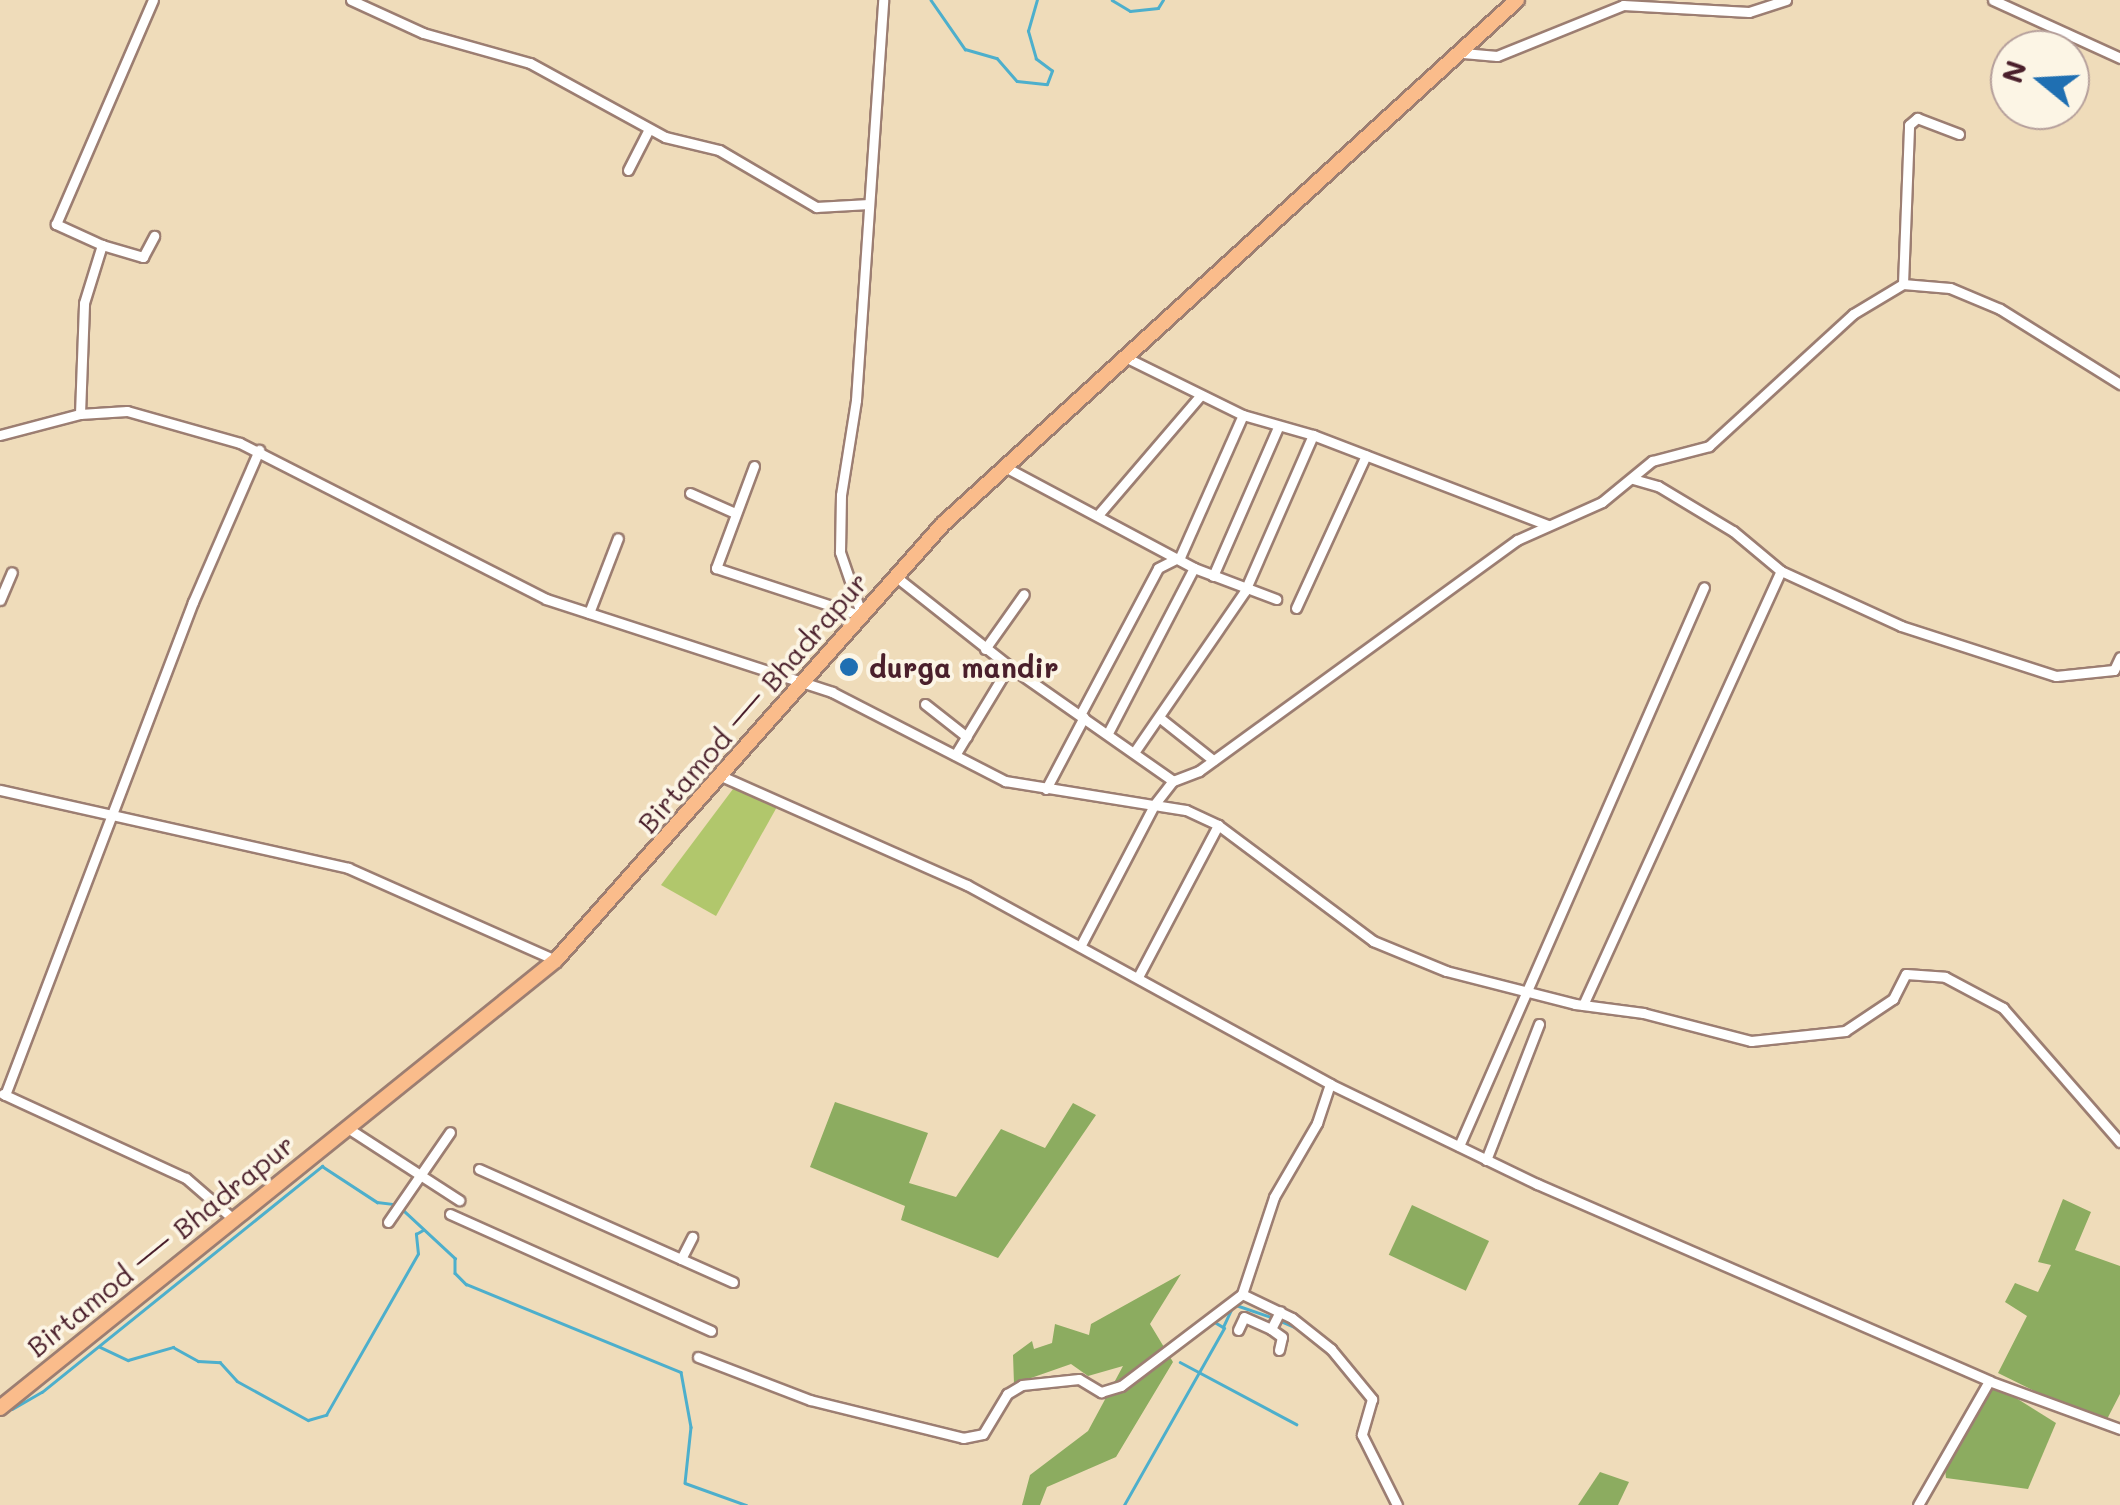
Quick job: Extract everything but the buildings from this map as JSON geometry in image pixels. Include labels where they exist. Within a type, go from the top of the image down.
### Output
[{"type":"main road","name":"Birtamod — Bhadrapur","points":[[4,1405],[556,960],[895,576],[1005,467],[1517,0]]},
{"type":"street","points":[[153,0],[56,224],[102,245],[143,257],[154,236]]},
{"type":"street","points":[[352,0],[423,32],[530,64],[650,128],[719,150],[816,207],[869,204]]},
{"type":"street","points":[[862,616],[840,552],[883,0]]},
{"type":"street","points":[[1463,53],[1497,56],[1623,5],[1748,12],[1786,0]]},
{"type":"street","points":[[1993,0],[2120,58]]},
{"type":"street","points":[[1904,284],[1908,125],[1917,118],[1960,134]]},
{"type":"street","points":[[628,170],[650,128]]},
{"type":"street","points":[[80,414],[84,302],[102,245]]},
{"type":"street","points":[[1082,943],[1154,805],[1172,781],[1213,760],[1428,600],[1548,524],[1602,502],[1652,461],[1709,446],[1853,314],[1904,284],[1950,288],[2000,309],[2120,384]]},
{"type":"street","points":[[1127,358],[1243,415],[1313,435],[1548,524]]},
{"type":"street","points":[[1098,514],[1201,394]]},
{"type":"street","points":[[0,434],[80,414],[152,416],[259,450],[546,600],[804,682],[1005,781],[1186,810],[1218,825],[1373,942],[1523,990],[1583,1005],[1643,1013],[1751,1042],[1845,1031],[1894,999],[1906,974],[1926,972],[2004,1008],[2120,1142]]},
{"type":"street","points":[[1046,789],[1158,568],[1180,558],[1243,415]]},
{"type":"street","points":[[1212,576],[1278,426]]},
{"type":"street","points":[[1135,751],[1246,591],[1313,435]]},
{"type":"street","points":[[232,1218],[186,1178],[2,1094],[112,819],[193,602],[259,450]]},
{"type":"street","points":[[1296,608],[1366,455]]},
{"type":"street","points":[[754,466],[716,568],[862,616]]},
{"type":"street","points":[[1005,467],[1194,568],[1246,591],[1276,599]]},
{"type":"street","points":[[1633,478],[1658,486],[1733,531],[1781,570],[1901,626],[2056,676],[2114,670],[2120,657]]},
{"type":"street","points":[[690,492],[735,513]]},
{"type":"street","points":[[589,613],[618,538]]},
{"type":"street","points":[[1108,733],[1194,568]]},
{"type":"street","points":[[1583,1005],[1781,570]]},
{"type":"street","points":[[0,600],[12,572]]},
{"type":"street","points":[[895,576],[985,649],[1135,751],[1172,781]]},
{"type":"street","points":[[1459,1146],[1523,990],[1704,587]]},
{"type":"street","points":[[985,649],[1024,594]]},
{"type":"street","points":[[955,756],[1009,666]]},
{"type":"street","points":[[924,704],[967,737]]},
{"type":"street","points":[[1160,718],[1213,760]]},
{"type":"street","points":[[721,776],[1082,943],[1330,1084],[1486,1160],[1989,1381],[2120,1429]]},
{"type":"street","points":[[0,790],[112,819],[348,868],[556,960]]},
{"type":"street","points":[[1138,977],[1218,825]]},
{"type":"street","points":[[1486,1160],[1539,1024]]},
{"type":"street","points":[[698,1357],[810,1400],[963,1438],[983,1434],[1008,1394],[1022,1385],[1080,1380],[1101,1392],[1121,1386],[1242,1294],[1274,1197],[1317,1123],[1330,1084]]},
{"type":"street","points":[[346,1127],[459,1200]]},
{"type":"street","points":[[388,1222],[450,1132]]},
{"type":"street","points":[[479,1169],[732,1282]]},
{"type":"street","points":[[450,1214],[710,1331]]},
{"type":"street","points":[[680,1259],[692,1237]]},
{"type":"street","points":[[1242,1294],[1280,1311],[1331,1349],[1372,1399],[1362,1435],[1397,1505]]},
{"type":"street","points":[[1271,1329],[1280,1311]]},
{"type":"street","points":[[1238,1330],[1244,1317],[1271,1329],[1282,1337],[1279,1350]]},
{"type":"street","points":[[1918,1505],[1989,1381]]},
{"type":"green space","points":[[736,785],[778,805],[716,916],[661,885]]},
{"type":"green space","points":[[835,1102],[928,1133],[909,1183],[956,1197],[1001,1129],[1045,1148],[1073,1103],[1096,1115],[998,1258],[901,1220],[905,1206],[810,1167]]},
{"type":"green space","points":[[2063,1199],[2091,1212],[2075,1250],[2120,1266],[2120,1394],[2104,1425],[1998,1373],[2027,1316],[2005,1302],[2015,1283],[2038,1292],[2051,1265],[2038,1262]]},
{"type":"green space","points":[[1412,1205],[1489,1241],[1466,1291],[1389,1255]]},
{"type":"green space","points":[[1181,1274],[1150,1324],[1173,1362],[1116,1457],[1047,1487],[1040,1505],[1022,1505],[1030,1475],[1088,1431],[1123,1366],[1088,1376],[1071,1364],[1014,1384],[1013,1355],[1032,1341],[1034,1349],[1052,1343],[1055,1324],[1089,1335],[1091,1324]]},
{"type":"green space","points":[[1989,1381],[2056,1423],[2028,1489],[1946,1478],[1943,1452]]},
{"type":"green space","points":[[1600,1472],[1629,1482],[1618,1505],[1578,1505]]},
{"type":"waterway","points":[[931,0],[965,49],[997,58],[1017,81],[1047,84],[1052,71],[1036,59],[1028,31],[1037,0]]},
{"type":"waterway","points":[[1112,0],[1130,11],[1158,8],[1163,0]]},
{"type":"waterway","points":[[12,1409],[42,1392],[322,1166],[377,1202],[394,1204]]},
{"type":"waterway","points":[[401,1208],[455,1258],[455,1273],[466,1284],[681,1372],[691,1427],[685,1483],[746,1505]]},
{"type":"waterway","points":[[100,1347],[128,1360],[173,1347],[198,1361],[220,1362],[237,1381],[308,1420],[326,1415],[418,1254],[416,1234],[423,1230]]},
{"type":"waterway","points":[[1236,1305],[1271,1317]]},
{"type":"waterway","points":[[1213,1321],[1223,1327],[1232,1308]]},
{"type":"waterway","points":[[1278,1320],[1299,1329]]},
{"type":"waterway","points":[[1124,1505],[1224,1328]]},
{"type":"waterway","points":[[1331,1356],[1361,1392]]},
{"type":"waterway","points":[[1180,1362],[1296,1424]]},
{"type":"place","name":"durga mandir","points":[[849,667]]}]
